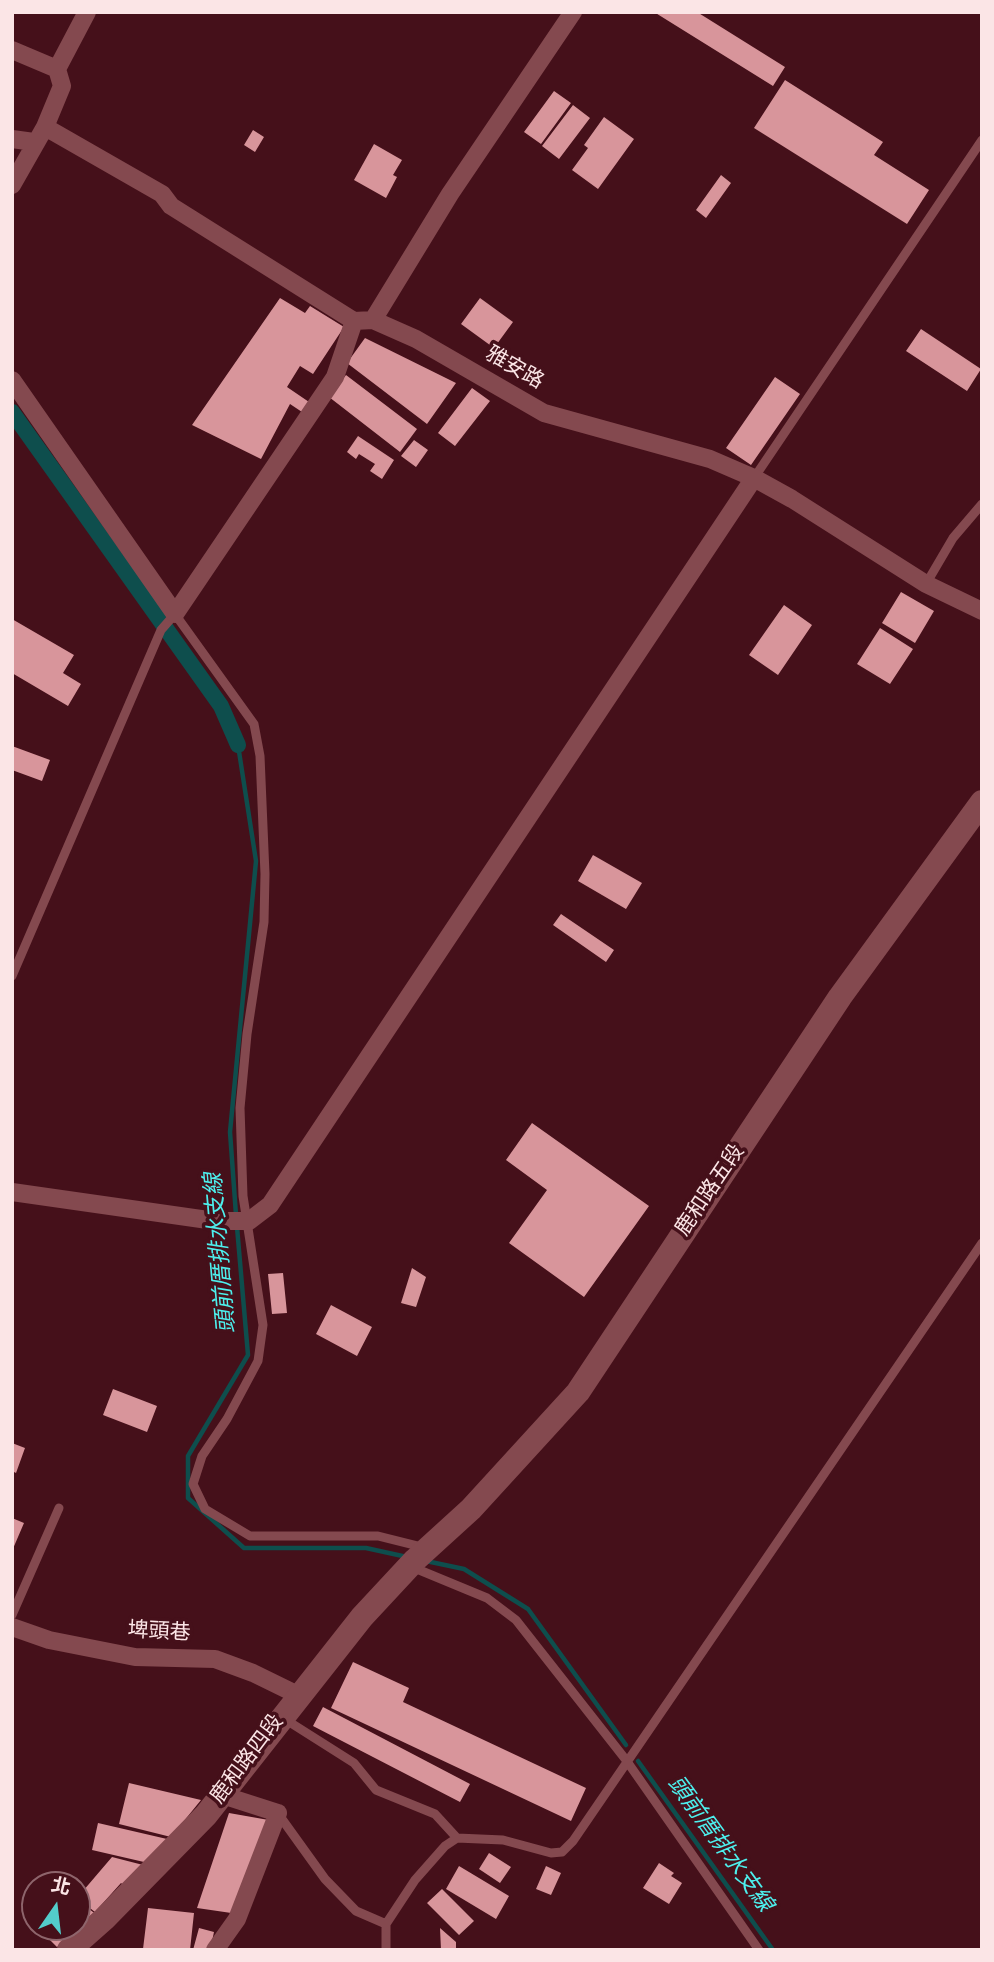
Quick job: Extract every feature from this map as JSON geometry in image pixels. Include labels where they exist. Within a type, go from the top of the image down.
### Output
[{"type":"main road","name":"鹿和路五段","points":[[419,1556],[471,1509],[578,1392],[840,997],[982,802]]},
{"type":"main road","name":"鹿和路四段","points":[[69,1950],[104,1919],[222,1795],[362,1617],[419,1556]]},
{"type":"street","points":[[12,185],[62,86],[57,69],[87,12]]},
{"type":"street","points":[[12,380],[175,614],[335,377],[363,320],[573,12]]},
{"type":"street","points":[[12,50],[57,69]]},
{"type":"street","name":"雅安路","points":[[12,139],[39,134],[162,194],[171,206],[363,320],[416,339],[544,413],[710,459],[754,478],[926,584],[982,611]]},
{"type":"street","points":[[12,1192],[215,1221],[249,1221],[270,1205],[754,478]]},
{"type":"street","name":"埤頭巷","points":[[12,1627],[50,1640],[135,1657],[215,1659],[253,1673],[299,1695]]},
{"type":"street","points":[[215,1950],[237,1919],[278,1813],[222,1795]]},
{"type":"lane","points":[[754,478],[982,140]]},
{"type":"lane","points":[[926,584],[953,538],[982,505]]},
{"type":"lane","points":[[12,976],[161,630],[175,614],[254,724],[260,756],[264,922],[247,1034],[240,1108],[243,1196],[263,1325],[258,1361],[233,1408],[202,1456],[193,1484],[196,1494],[205,1509],[250,1536],[378,1536],[419,1556],[516,1620],[626,1760],[759,1950]]},
{"type":"lane","points":[[386,1950],[386,1924],[415,1880],[445,1846],[457,1838],[484,1837],[547,1853],[562,1852],[573,1841],[982,1243]]},
{"type":"lane","points":[[12,1615],[59,1508]]},
{"type":"lane","points":[[281,1717],[354,1763],[376,1790],[435,1814],[457,1838]]},
{"type":"lane","points":[[278,1813],[325,1880],[356,1911],[386,1924]]},
{"type":"building","points":[[654,12],[697,12],[785,67],[773,86]]},
{"type":"building","points":[[785,80],[883,142],[874,155],[929,190],[907,224],[754,128]]},
{"type":"building","points":[[554,91],[571,103],[541,144],[524,132]]},
{"type":"building","points":[[573,105],[590,118],[559,159],[542,146]]},
{"type":"building","points":[[604,117],[634,139],[598,189],[572,170],[588,148],[584,145]]},
{"type":"building","points":[[253,130],[264,137],[255,152],[244,145]]},
{"type":"building","points":[[374,144],[402,160],[393,175],[397,177],[386,198],[354,180]]},
{"type":"building","points":[[721,175],[731,183],[706,218],[696,210]]},
{"type":"building","points":[[280,298],[305,313],[310,306],[344,327],[313,374],[300,366],[287,387],[309,402],[302,412],[290,404],[261,459],[192,425]]},
{"type":"building","points":[[480,298],[513,322],[494,348],[461,324]]},
{"type":"building","points":[[921,329],[981,369],[967,391],[906,351]]},
{"type":"building","points":[[365,338],[456,383],[427,424],[347,363]]},
{"type":"building","points":[[346,375],[417,429],[400,452],[329,397]]},
{"type":"building","points":[[775,377],[800,394],[751,465],[726,448]]},
{"type":"building","points":[[472,388],[490,401],[455,446],[438,433]]},
{"type":"building","points":[[358,436],[394,460],[382,479],[370,471],[375,464],[359,454],[356,459],[347,452]]},
{"type":"building","points":[[414,440],[428,450],[416,467],[401,456]]},
{"type":"building","points":[[901,592],[934,611],[915,643],[882,623]]},
{"type":"building","points":[[784,605],[812,625],[778,675],[749,655]]},
{"type":"building","points":[[12,619],[74,655],[63,673],[81,684],[68,706],[12,673]]},
{"type":"building","points":[[880,628],[913,649],[890,684],[857,664]]},
{"type":"building","points":[[12,746],[50,760],[42,781],[12,770]]},
{"type":"building","points":[[593,855],[642,883],[626,909],[578,881]]},
{"type":"building","points":[[561,914],[614,950],[606,962],[553,925]]},
{"type":"building","points":[[532,1123],[649,1206],[584,1297],[509,1243],[547,1190],[506,1160]]},
{"type":"building","points":[[412,1268],[426,1277],[416,1307],[401,1303]]},
{"type":"building","points":[[283,1273],[287,1313],[272,1314],[268,1274]]},
{"type":"building","points":[[331,1305],[372,1327],[357,1356],[316,1334]]},
{"type":"building","points":[[113,1389],[157,1406],[147,1432],[103,1415]]},
{"type":"building","points":[[12,1443],[25,1448],[16,1473],[12,1471]]},
{"type":"building","points":[[12,1518],[24,1523],[12,1551]]},
{"type":"building","points":[[353,1662],[409,1688],[403,1702],[586,1788],[571,1821],[331,1708]]},
{"type":"building","points":[[323,1707],[470,1784],[460,1802],[313,1726]]},
{"type":"building","points":[[129,1783],[201,1800],[171,1837],[119,1824]]},
{"type":"building","points":[[229,1813],[280,1822],[245,1915],[197,1908]]},
{"type":"building","points":[[98,1823],[167,1839],[144,1862],[92,1850]]},
{"type":"building","points":[[489,1853],[511,1867],[500,1883],[479,1869]]},
{"type":"building","points":[[112,1857],[147,1866],[126,1887],[121,1883],[95,1912],[91,1909],[91,1882]]},
{"type":"building","points":[[659,1863],[674,1873],[671,1876],[682,1883],[669,1904],[643,1888]]},
{"type":"building","points":[[459,1866],[509,1896],[496,1919],[446,1889]]},
{"type":"building","points":[[546,1866],[561,1873],[551,1895],[536,1889]]},
{"type":"building","points":[[442,1889],[474,1921],[459,1935],[427,1903]]},
{"type":"building","points":[[148,1908],[194,1913],[190,1950],[143,1949]]},
{"type":"building","points":[[199,1928],[214,1932],[211,1946],[223,1950],[193,1950]]},
{"type":"building","points":[[440,1928],[456,1942],[456,1950],[441,1950]]},
{"type":"building","points":[[51,1941],[64,1941],[57,1947]]},
{"type":"waterway","points":[[12,412],[221,706],[238,745]]},
{"type":"waterway","name":"頭前厝排水支線","points":[[236,1215],[230,1132],[256,861],[238,745]]},
{"type":"waterway","name":"頭前厝排水支線","points":[[237,1227],[248,1355],[188,1456],[188,1498],[244,1548],[366,1548],[407,1557]]},
{"type":"waterway","name":"頭前厝排水支線","points":[[426,1561],[464,1569],[528,1609],[626,1745]]},
{"type":"waterway","name":"頭前厝排水支線","points":[[638,1761],[773,1950]]}]
